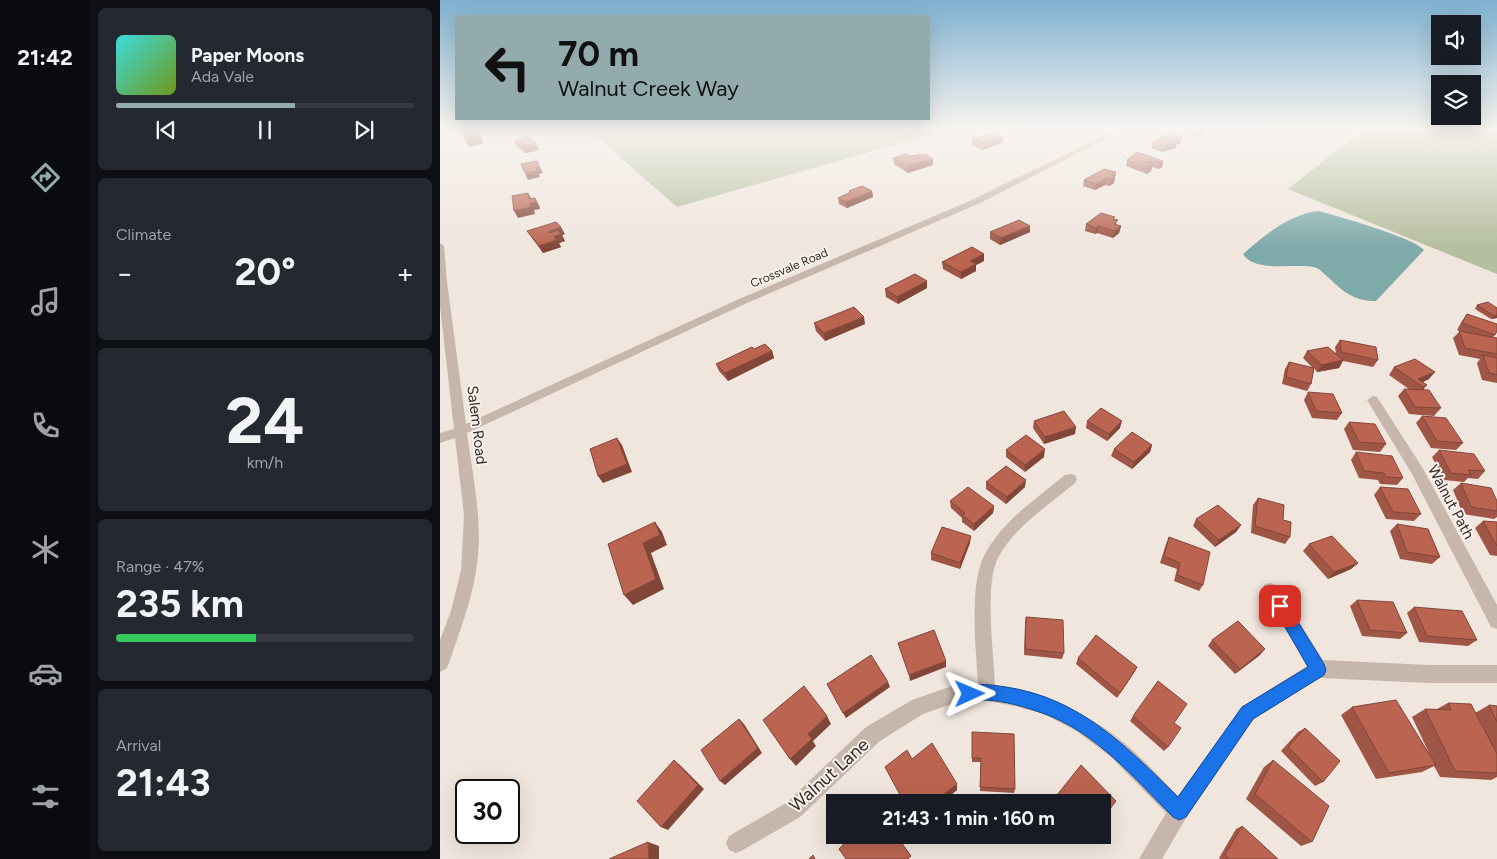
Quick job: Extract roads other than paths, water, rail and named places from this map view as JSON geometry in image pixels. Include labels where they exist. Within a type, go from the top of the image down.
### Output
[{"type":"street","name":"Crossvale Road","points":[[440,438],[461,431],[743,301],[975,202],[1044,168]]},
{"type":"street","name":"Salem Road","points":[[440,246],[442,282],[471,515],[469,570],[459,611],[440,663]]},
{"type":"street","name":"Walnut Path","points":[[1373,400],[1417,471],[1497,621]]},
{"type":"street","points":[[987,692],[984,585],[990,557],[1005,536],[1025,516],[1070,479]]},
{"type":"street","points":[[1270,590],[1318,670]]},
{"type":"street","points":[[1150,859],[1179,811],[1248,713],[1318,670],[1366,670],[1429,674],[1497,674]]},
{"type":"street","name":"Walnut Lane","points":[[736,843],[793,810],[873,734],[918,706],[952,695],[987,692],[1015,696],[1047,706],[1082,724],[1117,749],[1179,811]]},
{"type":"water","points":[[1319,211],[1392,234],[1418,245],[1424,250],[1376,301],[1362,300],[1350,295],[1339,288],[1317,268],[1309,266],[1267,266],[1249,260],[1243,254],[1278,226],[1298,216]]}]
